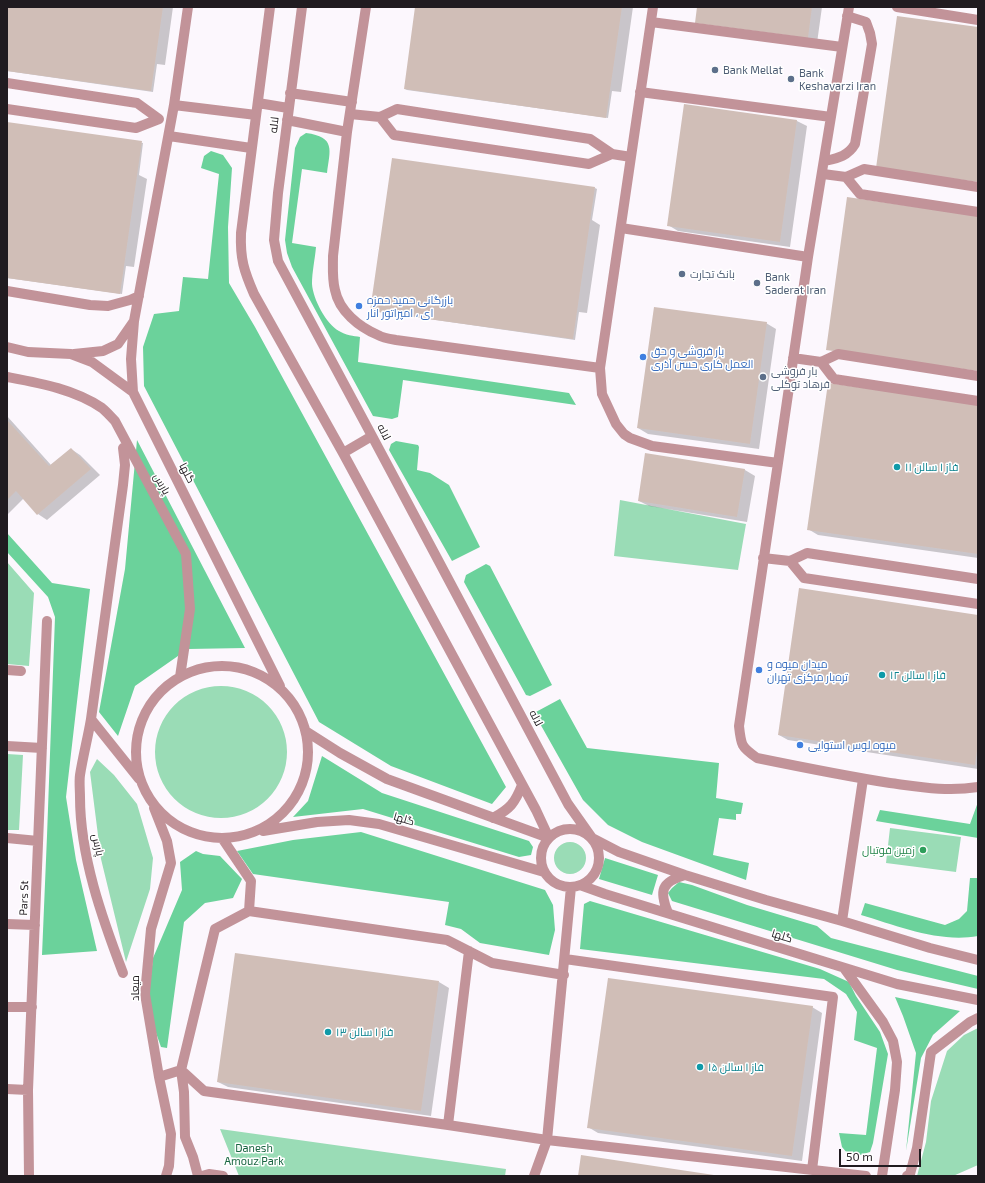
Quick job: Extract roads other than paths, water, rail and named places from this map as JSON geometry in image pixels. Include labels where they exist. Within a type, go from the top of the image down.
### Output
[{"type":"street","points":[[132,392],[131,359],[134,321],[174,105],[188,7]]},
{"type":"street","name":"لاله","points":[[270,7],[241,233],[242,262],[246,278],[343,453],[536,810],[548,838]]},
{"type":"street","name":"لاله","points":[[302,7],[278,193],[274,240],[278,262],[568,804],[592,838]]},
{"type":"street","points":[[366,7],[347,132],[333,256],[332,276],[335,292],[341,306],[351,318],[367,330],[379,336],[396,340],[600,368]]},
{"type":"street","points":[[653,7],[600,368],[602,394],[616,424],[624,434],[630,438],[652,446],[778,463]]},
{"type":"street","points":[[897,7],[978,20]]},
{"type":"street","points":[[825,161],[846,155],[851,151],[855,144],[872,44],[866,22],[848,11],[823,174],[808,257],[763,558],[739,726],[740,742],[746,750],[757,758],[863,779],[937,790],[978,787]]},
{"type":"street","points":[[650,22],[842,47]]},
{"type":"street","points":[[7,84],[137,103],[159,119]]},
{"type":"street","points":[[640,92],[831,117]]},
{"type":"street","points":[[290,93],[352,102]]},
{"type":"street","points":[[258,103],[288,108]]},
{"type":"street","points":[[174,105],[256,115]]},
{"type":"street","points":[[7,109],[136,128],[159,119],[171,119]]},
{"type":"street","points":[[350,114],[380,117],[397,109],[590,139],[612,154],[631,157]]},
{"type":"street","points":[[380,117],[394,135],[588,164],[612,154]]},
{"type":"street","points":[[287,120],[347,132]]},
{"type":"street","points":[[168,136],[251,148]]},
{"type":"street","points":[[823,174],[846,177],[864,169],[978,187]]},
{"type":"street","points":[[846,177],[860,194],[978,212]]},
{"type":"street","points":[[621,228],[808,257]]},
{"type":"street","points":[[7,290],[108,306],[139,296]]},
{"type":"street","points":[[71,354],[103,351],[118,344],[134,321]]},
{"type":"street","name":"گلها","points":[[7,348],[28,352],[71,354],[92,362],[132,392],[281,688]]},
{"type":"street","points":[[793,358],[820,362],[838,354],[978,376]]},
{"type":"street","points":[[820,362],[834,379],[978,401]]},
{"type":"street","name":"پارس","points":[[7,377],[63,389],[85,398],[103,408],[115,421],[186,554],[190,609],[180,677]]},
{"type":"street","points":[[343,453],[372,436]]},
{"type":"street","name":"پارس","points":[[123,448],[125,465],[123,484],[92,718],[80,776],[80,804],[83,835],[96,893],[123,973]]},
{"type":"street","points":[[763,558],[790,561],[807,553],[978,579]]},
{"type":"street","points":[[790,561],[804,578],[978,604]]},
{"type":"street","name":"Pars St","points":[[29,1176],[28,1090],[47,621]]},
{"type":"street","points":[[92,718],[141,782],[153,804],[168,819],[186,830],[206,837],[238,837],[253,832],[272,823],[287,809],[299,792],[307,773],[309,752],[307,732],[301,716],[292,701],[281,688],[262,675],[240,667],[217,666],[194,670],[174,680],[156,696],[144,715],[137,737],[136,760],[141,782]]},
{"type":"street","points":[[7,670],[21,671]]},
{"type":"street","points":[[307,732],[340,753],[387,779],[548,838]]},
{"type":"street","points":[[7,746],[42,748]]},
{"type":"street","points":[[842,921],[863,779]]},
{"type":"street","points":[[493,818],[512,806],[522,785]]},
{"type":"street","name":"میعاد","points":[[153,804],[167,841],[171,863],[151,929],[145,994],[159,1077],[171,1134],[169,1166],[166,1176]]},
{"type":"street","name":"گلها","points":[[253,832],[317,822],[349,820],[379,824],[544,872]]},
{"type":"street","points":[[592,838],[597,846],[599,865],[595,874],[589,881],[576,886],[563,886],[549,878],[544,872],[541,864],[541,854],[548,838],[556,832],[565,829],[575,829],[584,832],[592,838],[619,852],[685,875],[766,900],[978,960]]},
{"type":"street","points":[[7,838],[38,841]]},
{"type":"street","points":[[222,838],[251,881],[249,911]]},
{"type":"street","points":[[668,913],[662,899],[662,893],[665,886],[669,882],[685,875]]},
{"type":"street","points":[[534,1176],[547,1140],[564,975],[564,959],[576,886]]},
{"type":"street","name":"گلها","points":[[576,886],[897,984],[978,1000]]},
{"type":"street","points":[[198,1176],[193,1157],[185,1137],[184,1092],[181,1070],[215,929],[249,911],[447,940],[492,963],[564,975]]},
{"type":"street","points":[[7,924],[35,925]]},
{"type":"street","points":[[448,1125],[469,951]]},
{"type":"street","points":[[965,957],[978,952]]},
{"type":"street","points":[[564,959],[833,997],[812,1170]]},
{"type":"street","points":[[844,968],[883,1022],[893,1041],[897,1062],[895,1090],[882,1176]]},
{"type":"street","points":[[7,1006],[32,1008]]},
{"type":"street","points":[[907,1176],[910,1174],[917,1148],[931,1052],[970,1022],[978,1018]]},
{"type":"street","points":[[159,1077],[181,1070]]},
{"type":"street","points":[[181,1070],[204,1091],[547,1140],[812,1170],[825,1173],[866,1176]]},
{"type":"street","points":[[7,1090],[28,1090]]},
{"type":"street","points":[[202,1176],[209,1174],[223,1176]]},
{"type":"place","name":"Bank Mellat","points":[[715,70]]},
{"type":"place","name":"Bank Keshavarzi Iran","points":[[791,79]]},
{"type":"place","name":"بانک تجارت","points":[[682,274]]},
{"type":"place","name":"Bank Saderat Iran","points":[[757,283]]},
{"type":"place","name":"بازرگانی حمید حمزه ای ، امپراتور انار","points":[[359,306]]},
{"type":"place","name":"بار فروشی و حق العمل کاری حسن آذری","points":[[643,357]]},
{"type":"place","name":"بار فروشی فرهاد توکلی","points":[[763,377]]},
{"type":"place","name":"فاز ۱ سالن ۱۱","points":[[897,467]]},
{"type":"place","name":"میدان میوه و تره‌بار مرکزی تهران","points":[[759,670]]},
{"type":"place","name":"فاز ۱ سالن ۱۲","points":[[882,675]]},
{"type":"place","name":"میوه لوس استوایی","points":[[800,745]]},
{"type":"place","name":"زمین فوتبال","points":[[923,850]]},
{"type":"place","name":"فاز ۱ سالن ۱۳","points":[[328,1032]]},
{"type":"place","name":"فاز ۱ سالن ۱۵","points":[[700,1067]]},
{"type":"park label","name":"Danesh Amouz Park","points":[[254,1154]]}]
